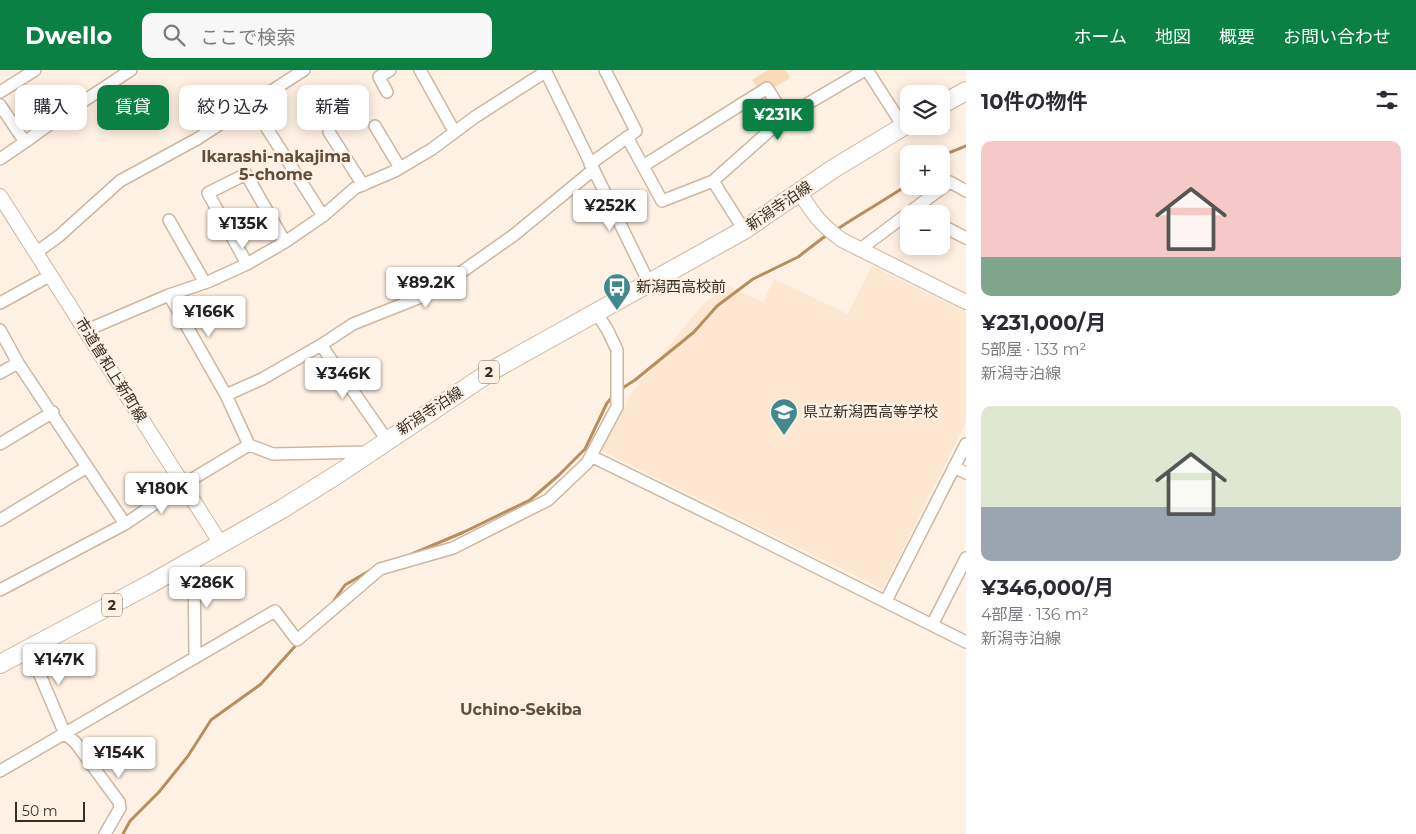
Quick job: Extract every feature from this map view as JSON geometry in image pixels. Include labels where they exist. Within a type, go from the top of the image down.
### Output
[{"type":"main road","points":[[950,100],[966,91]]},
{"type":"main road","name":"新潟寺泊線","points":[[0,664],[194,560],[282,509],[494,370],[744,230],[833,169],[900,128]]},
{"type":"street","points":[[0,92],[35,70]]},
{"type":"street","points":[[0,159],[131,70]]},
{"type":"street","points":[[282,85],[304,70]]},
{"type":"street","points":[[387,92],[379,77],[390,70]]},
{"type":"street","points":[[420,70],[454,131]]},
{"type":"street","points":[[226,395],[262,379],[353,324],[421,297],[446,283],[514,235],[636,130],[605,70]]},
{"type":"street","points":[[627,137],[662,201],[713,181],[785,117],[866,70],[900,116]]},
{"type":"street","points":[[86,330],[169,295],[205,283],[247,264],[285,242],[323,216],[355,188],[400,168],[432,149],[454,131],[545,71],[649,282]]},
{"type":"street","points":[[643,166],[767,88],[785,117]]},
{"type":"street","points":[[0,105],[25,142]]},
{"type":"street","points":[[375,126],[400,168]]},
{"type":"street","points":[[36,252],[59,236],[120,181],[213,130]]},
{"type":"street","points":[[268,130],[323,216]]},
{"type":"street","points":[[329,132],[363,185]]},
{"type":"street","points":[[247,264],[208,194],[246,174],[285,242]]},
{"type":"street","points":[[713,181],[744,230]]},
{"type":"street","points":[[924,205],[950,182],[966,191]]},
{"type":"street","points":[[800,193],[815,218],[842,240],[966,302]]},
{"type":"street","name":"市道曽和上新町線","points":[[0,196],[221,544]]},
{"type":"street","points":[[169,220],[205,283]]},
{"type":"street","points":[[859,250],[900,223]]},
{"type":"street","points":[[950,230],[966,238]]},
{"type":"street","points":[[0,303],[51,275]]},
{"type":"street","points":[[169,295],[226,395],[249,445],[273,454],[369,452]]},
{"type":"street","points":[[0,771],[275,612],[297,640],[380,569],[453,548],[548,500],[587,463],[617,407],[617,350],[596,312]]},
{"type":"street","points":[[0,330],[18,362],[125,524]]},
{"type":"street","points":[[321,345],[387,440]]},
{"type":"street","points":[[0,373],[18,362]]},
{"type":"street","points":[[0,444],[52,412]]},
{"type":"street","points":[[886,601],[966,444]]},
{"type":"street","points":[[0,590],[125,524],[184,484],[249,445]]},
{"type":"street","points":[[591,456],[966,642]]},
{"type":"street","points":[[0,520],[87,467]]},
{"type":"street","points":[[954,467],[966,474]]},
{"type":"street","points":[[932,625],[966,558]]},
{"type":"street","points":[[194,560],[195,658]]},
{"type":"street","points":[[29,649],[65,734],[75,742],[119,802],[120,808],[105,834]]},
{"type":"shaded area","points":[[768,70],[785,70],[790,78],[773,88],[770,83],[759,90],[752,80]]},
{"type":"shaded area","name":"県立新潟西高等学校","points":[[872,266],[966,312],[966,422],[883,589],[600,450],[632,393],[702,305],[728,286],[763,302],[774,279],[848,314]]},
{"type":"waterway","points":[[950,152],[966,146]]},
{"type":"waterway","points":[[836,230],[900,190]]},
{"type":"waterway","points":[[621,389],[635,380],[694,332],[717,306],[753,279],[798,257],[828,234]]},
{"type":"waterway","points":[[412,554],[464,532],[530,500],[585,449],[607,403],[614,395]]},
{"type":"waterway","points":[[330,606],[345,585],[374,568]]},
{"type":"waterway","points":[[123,834],[130,821],[159,792],[188,756],[211,720],[261,684],[298,643]]},
{"type":"place","name":"新潟西高校前","points":[[617,311]]},
{"type":"place","name":"県立新潟西高等学校","points":[[784,436]]},
{"type":"district","name":"Ikarashi-nakajima 5-chome","points":[[276,165]]},
{"type":"district","name":"Uchino-Sekiba","points":[[521,709]]}]
